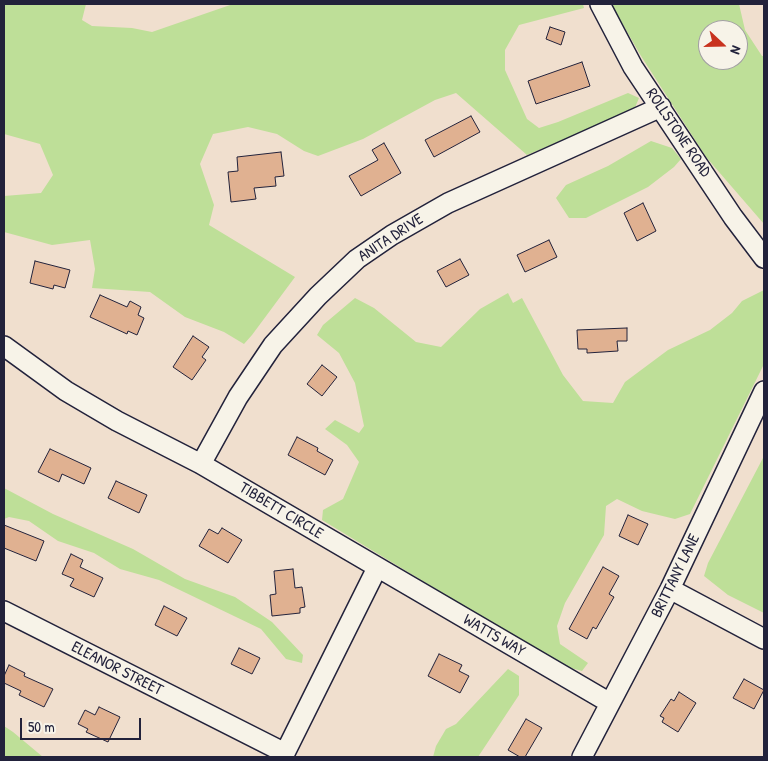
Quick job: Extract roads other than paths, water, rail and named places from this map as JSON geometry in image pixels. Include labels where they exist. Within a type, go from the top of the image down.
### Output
[{"type":"street","name":"ROLLSTONE ROAD","points":[[600,4],[633,67],[733,217],[764,258]]},
{"type":"street","name":"ANITA DRIVE","points":[[201,464],[238,397],[273,345],[318,296],[357,259],[392,235],[448,203],[661,107]]},
{"type":"street","name":"TIBBETT CIRCLE","points":[[4,346],[66,391],[117,421],[201,464],[378,568]]},
{"type":"street","name":"BRITTANY LANE","points":[[582,757],[670,588],[764,392]]},
{"type":"street","points":[[284,755],[378,568]]},
{"type":"street","name":"WATTS WAY","points":[[378,568],[610,703]]},
{"type":"street","points":[[670,588],[764,639]]},
{"type":"street","name":"ELEANOR STREET","points":[[4,611],[284,755]]}]
